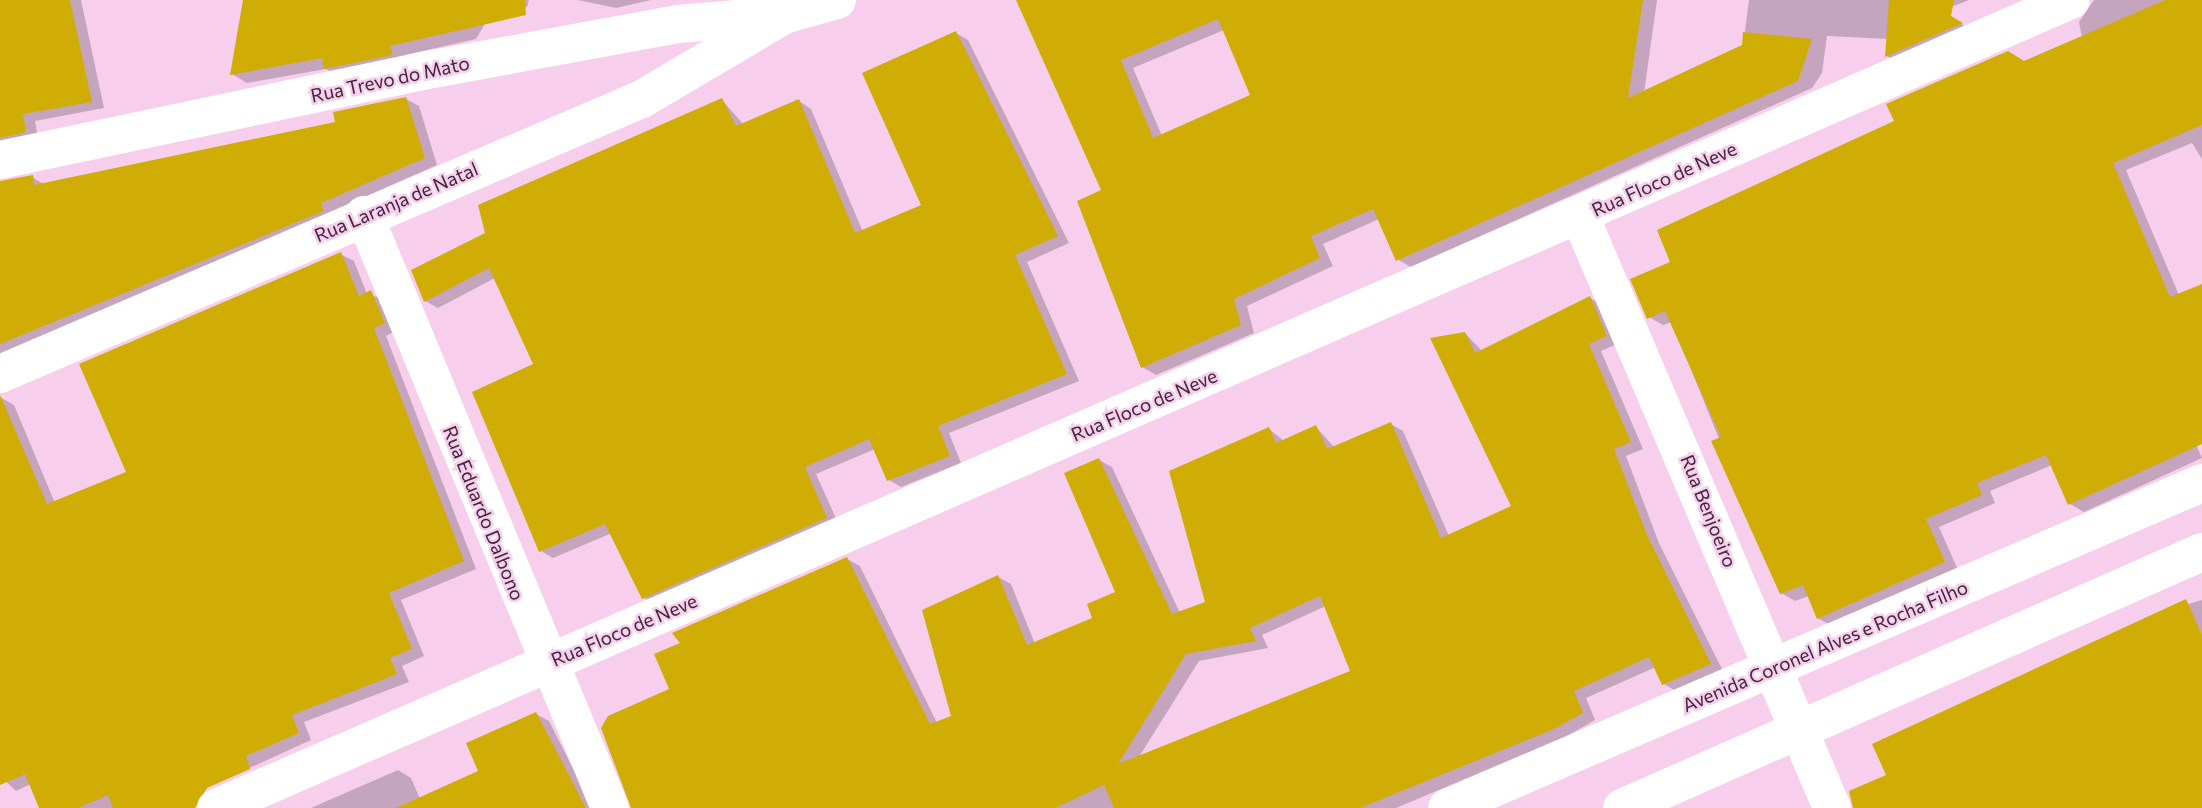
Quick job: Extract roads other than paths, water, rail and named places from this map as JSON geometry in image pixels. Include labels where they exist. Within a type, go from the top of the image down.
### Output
[{"type":"street","points":[[783,7],[837,0]]},
{"type":"street","name":"Rua Floco de Neve","points":[[216,808],[2071,0]]},
{"type":"street","name":"Rua Trevo do Mato","points":[[0,160],[446,66],[783,7]]},
{"type":"street","name":"Rua Laranja de Natal","points":[[0,374],[364,215],[642,99],[783,7]]},
{"type":"street","name":"Rua Eduardo Dalbono","points":[[364,215],[546,664],[610,808]]},
{"type":"street","name":"Rua Benjoeiro","points":[[1580,216],[1832,808]]},
{"type":"street","name":"Avenida Coronel Alves e Rocha Filho","points":[[1447,808],[2202,483]]},
{"type":"street","points":[[1622,808],[1802,733],[2202,552]]}]
